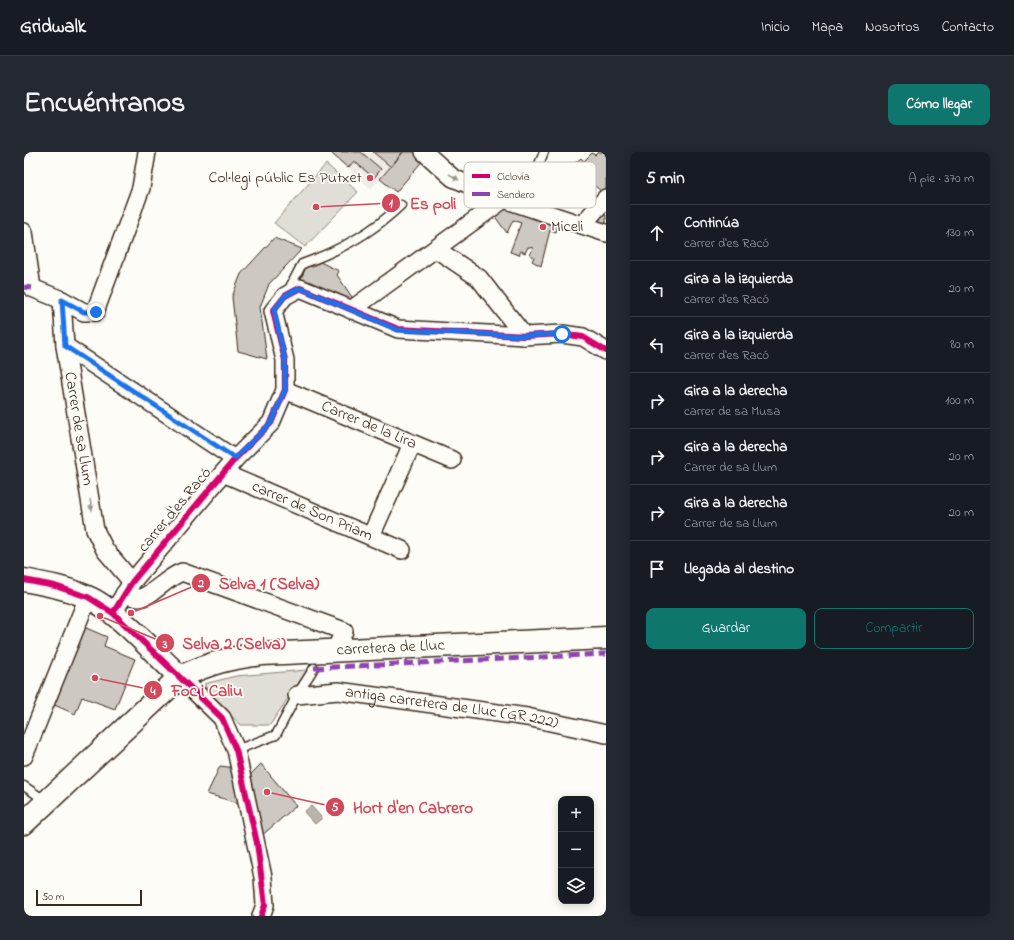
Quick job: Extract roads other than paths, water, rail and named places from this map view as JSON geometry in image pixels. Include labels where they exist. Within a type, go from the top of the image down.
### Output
[{"type":"main road","points":[[24,580],[55,586],[88,597],[112,613],[180,677]]},
{"type":"main road","name":"carretera de Lluc","points":[[24,822],[180,677],[207,665],[232,658],[335,651],[606,638]]},
{"type":"street","points":[[24,232],[28,288],[62,300],[84,312],[96,312],[140,188],[147,152]]},
{"type":"street","points":[[424,152],[453,178],[464,183]]},
{"type":"street","points":[[583,224],[606,198]]},
{"type":"street","points":[[351,310],[492,208]]},
{"type":"street","points":[[532,208],[583,224],[606,233]]},
{"type":"street","points":[[436,249],[479,278],[524,336]]},
{"type":"street","points":[[285,296],[300,288],[398,330],[524,336],[562,334],[582,337],[606,351]]},
{"type":"street","name":"carrer d'es Racó","points":[[112,613],[128,588],[235,458],[271,423],[285,390],[285,360],[274,310],[285,296]]},
{"type":"street","name":"Carrer de sa Llum","points":[[62,300],[65,346],[95,530],[128,588]]},
{"type":"street","points":[[65,346],[235,458]]},
{"type":"street","name":"Carrer de la Lira","points":[[285,390],[452,460]]},
{"type":"street","points":[[371,536],[412,444]]},
{"type":"street","name":"carrer de Son Priam","points":[[223,473],[402,550]]},
{"type":"street","points":[[128,588],[139,598],[147,595],[172,575],[182,572],[344,632],[335,651]]},
{"type":"street","points":[[24,756],[88,597]]},
{"type":"street","points":[[180,677],[222,718],[236,750],[263,877],[265,905],[261,916]]},
{"type":"street","name":"antiga carretera de Lluc (GR 222)","points":[[297,695],[338,691],[527,716],[606,734]]},
{"type":"lane","points":[[540,162],[544,152]]},
{"type":"lane","points":[[285,296],[302,264],[328,255],[356,240],[386,219],[401,205]]},
{"type":"lane","points":[[236,750],[276,736],[297,695],[314,668]]},
{"type":"lane","points":[[24,786],[47,801]]},
{"type":"place","name":"Col·legi públic Es Putxet","points":[[370,178]]},
{"type":"place","name":"Es poli","points":[[316,207]]},
{"type":"place","name":"Miceli","points":[[543,227]]},
{"type":"place","name":"Selva 1 (Selva)","points":[[131,613]]},
{"type":"place","name":"Selva 2 (Selva)","points":[[100,616]]},
{"type":"place","name":"Foc i Caliu","points":[[95,678]]},
{"type":"place","name":"Hort d'en Cabrero","points":[[267,792]]}]
